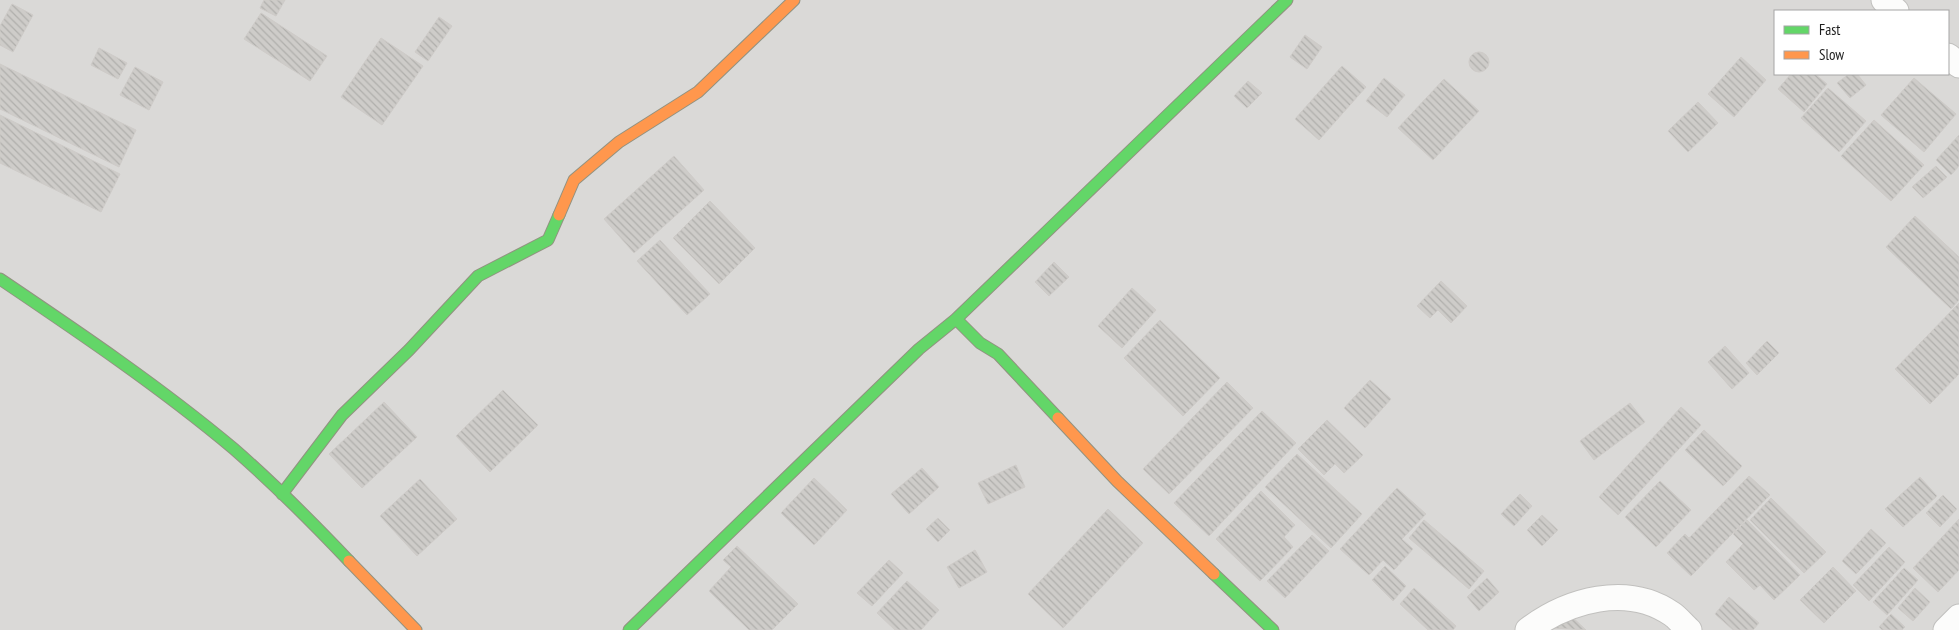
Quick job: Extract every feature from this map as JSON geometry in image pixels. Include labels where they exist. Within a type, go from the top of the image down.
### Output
[{"type":"street","points":[[282,494],[342,414],[409,350],[478,276],[548,240],[574,180],[619,142],[698,92],[794,0]]},
{"type":"street","points":[[629,630],[919,349],[956,319],[1287,0]]},
{"type":"street","points":[[1884,0],[1895,10]]},
{"type":"street","points":[[1949,57],[1959,65]]},
{"type":"street","points":[[0,279],[74,329],[207,427],[282,494],[416,630]]},
{"type":"street","points":[[956,319],[980,343],[998,354],[1117,481],[1273,630]]},
{"type":"street","points":[[1528,630],[1548,615],[1602,597],[1641,600],[1672,614],[1688,630]]},
{"type":"street","points":[[1946,630],[1959,617]]},
{"type":"shaded area","points":[[0,0],[1959,0],[1959,630],[0,630]]},
{"type":"building","points":[[264,0],[285,0],[276,16],[260,8]]},
{"type":"building","points":[[12,4],[33,15],[13,52],[0,45],[0,26]]},
{"type":"building","points":[[261,13],[327,56],[310,81],[244,39]]},
{"type":"building","points":[[439,17],[452,26],[428,61],[415,52]]},
{"type":"building","points":[[1305,35],[1322,47],[1307,69],[1290,57]]},
{"type":"building","points":[[381,38],[423,66],[382,125],[341,97]]},
{"type":"building","points":[[99,48],[127,63],[118,79],[91,65]]},
{"type":"building","points":[[1479,52],[1486,55],[1489,62],[1486,69],[1479,72],[1472,69],[1469,62],[1472,55]]},
{"type":"building","points":[[1741,57],[1766,80],[1734,117],[1708,94]]},
{"type":"building","points":[[0,64],[136,130],[119,167],[0,109]]},
{"type":"building","points":[[1342,66],[1366,87],[1319,140],[1295,119]]},
{"type":"building","points":[[135,67],[163,82],[149,110],[120,95]]},
{"type":"building","points":[[1790,75],[1816,75],[1827,84],[1804,112],[1778,89]]},
{"type":"building","points":[[1848,75],[1858,75],[1866,85],[1850,98],[1837,83]]},
{"type":"building","points":[[1384,78],[1405,95],[1387,117],[1366,101]]},
{"type":"building","points":[[1914,78],[1956,114],[1924,152],[1881,115]]},
{"type":"building","points":[[1444,79],[1479,111],[1433,160],[1398,128]]},
{"type":"building","points":[[1248,81],[1262,93],[1247,108],[1234,96]]},
{"type":"building","points":[[1828,88],[1866,121],[1839,152],[1801,118]]},
{"type":"building","points":[[1698,102],[1718,123],[1688,152],[1668,131]]},
{"type":"building","points":[[0,115],[120,174],[101,212],[0,163]]},
{"type":"building","points":[[1874,120],[1924,165],[1891,201],[1841,156]]},
{"type":"building","points":[[1959,135],[1959,166],[1951,175],[1936,160]]},
{"type":"building","points":[[674,156],[704,190],[634,253],[604,219]]},
{"type":"building","points":[[1936,166],[1947,177],[1923,198],[1912,187]]},
{"type":"building","points":[[710,201],[755,248],[719,284],[673,238]]},
{"type":"building","points":[[1915,216],[1959,257],[1959,300],[1951,309],[1886,247]]},
{"type":"building","points":[[660,240],[710,294],[687,315],[637,261]]},
{"type":"building","points":[[1054,262],[1069,277],[1049,296],[1035,282]]},
{"type":"building","points":[[1441,281],[1467,306],[1451,323],[1438,310],[1430,318],[1417,306]]},
{"type":"building","points":[[1132,288],[1156,310],[1122,348],[1098,326]]},
{"type":"building","points":[[1959,303],[1959,374],[1930,404],[1895,369]]},
{"type":"building","points":[[1160,320],[1220,378],[1183,416],[1124,358]]},
{"type":"building","points":[[1767,341],[1779,353],[1757,375],[1746,363]]},
{"type":"building","points":[[1725,346],[1749,373],[1732,389],[1708,362]]},
{"type":"building","points":[[1370,380],[1391,399],[1365,428],[1344,408]]},
{"type":"building","points":[[1227,382],[1253,408],[1169,494],[1143,469]]},
{"type":"building","points":[[503,390],[538,425],[490,472],[456,436]]},
{"type":"building","points":[[384,402],[417,437],[362,488],[329,454]]},
{"type":"building","points":[[1630,403],[1645,422],[1594,460],[1580,441]]},
{"type":"building","points":[[1681,407],[1701,425],[1618,515],[1599,497]]},
{"type":"building","points":[[1262,411],[1296,443],[1209,536],[1174,503]]},
{"type":"building","points":[[1327,420],[1363,455],[1344,473],[1335,464],[1324,475],[1298,449]]},
{"type":"building","points":[[1704,430],[1742,466],[1723,486],[1685,450]]},
{"type":"building","points":[[1297,454],[1362,514],[1331,548],[1265,487]]},
{"type":"building","points":[[1016,465],[1025,487],[988,504],[978,483]]},
{"type":"building","points":[[922,468],[939,487],[909,514],[891,494]]},
{"type":"building","points":[[1749,476],[1770,495],[1691,576],[1667,553],[1685,534],[1689,538]]},
{"type":"building","points":[[1920,477],[1937,496],[1903,527],[1885,509]]},
{"type":"building","points":[[814,478],[847,510],[814,545],[781,513]]},
{"type":"building","points":[[420,479],[457,519],[417,556],[380,516]]},
{"type":"building","points":[[1660,481],[1691,510],[1656,547],[1625,517]]},
{"type":"building","points":[[1397,488],[1426,514],[1402,539],[1413,549],[1394,570],[1383,560],[1369,575],[1340,549]]},
{"type":"building","points":[[1261,491],[1295,525],[1284,537],[1293,547],[1260,581],[1216,539]]},
{"type":"building","points":[[1520,494],[1532,506],[1514,526],[1501,514]]},
{"type":"building","points":[[1943,495],[1957,509],[1940,527],[1926,513]]},
{"type":"building","points":[[1771,498],[1826,552],[1804,573],[1750,520]]},
{"type":"building","points":[[1108,509],[1143,543],[1063,628],[1028,594]]},
{"type":"building","points":[[1542,515],[1558,530],[1542,546],[1527,530]]},
{"type":"building","points":[[938,518],[950,530],[938,542],[926,529]]},
{"type":"building","points":[[1959,519],[1959,570],[1938,592],[1913,568]]},
{"type":"building","points":[[1424,520],[1484,571],[1469,589],[1409,538]]},
{"type":"building","points":[[1747,520],[1800,575],[1774,600],[1760,585],[1754,590],[1726,562],[1743,544],[1733,534]]},
{"type":"building","points":[[1871,529],[1886,543],[1856,574],[1842,561]]},
{"type":"building","points":[[1312,535],[1329,551],[1285,598],[1267,581]]},
{"type":"building","points":[[737,546],[798,604],[772,630],[749,630],[709,591],[731,567],[723,560]]},
{"type":"building","points":[[1889,547],[1905,562],[1869,601],[1853,585]]},
{"type":"building","points":[[975,550],[987,572],[959,588],[947,567]]},
{"type":"building","points":[[889,560],[903,573],[872,606],[857,593]]},
{"type":"building","points":[[1385,566],[1406,586],[1393,601],[1372,580]]},
{"type":"building","points":[[1833,567],[1856,591],[1824,623],[1800,600]]},
{"type":"building","points":[[1904,568],[1918,580],[1887,615],[1873,602]]},
{"type":"building","points":[[1487,578],[1499,592],[1479,611],[1467,597]]},
{"type":"building","points":[[907,581],[939,610],[921,630],[895,630],[877,613]]},
{"type":"building","points":[[1414,588],[1456,626],[1453,630],[1428,630],[1400,604]]},
{"type":"building","points":[[1915,588],[1930,602],[1913,621],[1898,608]]},
{"type":"building","points":[[1729,597],[1759,623],[1753,630],[1733,630],[1715,614]]},
{"type":"building","points":[[1568,613],[1586,630],[1553,628]]},
{"type":"building","points":[[1891,614],[1905,627],[1902,630],[1882,630],[1879,627]]},
{"type":"traffic: fast","points":[[956,319],[1287,0]]},
{"type":"traffic: fast","points":[[282,494],[342,415],[409,350],[478,276],[548,240],[559,215]]},
{"type":"traffic: fast","points":[[0,279],[119,361],[206,426],[264,476],[349,561]]},
{"type":"traffic: fast","points":[[629,630],[919,349],[956,319],[980,343],[998,354],[1058,418]]},
{"type":"traffic: fast","points":[[1214,574],[1273,630]]},
{"type":"traffic: slow","points":[[559,215],[574,180],[619,142],[698,92],[794,0]]},
{"type":"traffic: slow","points":[[1058,418],[1117,481],[1214,574]]},
{"type":"traffic: slow","points":[[349,561],[416,630]]}]
